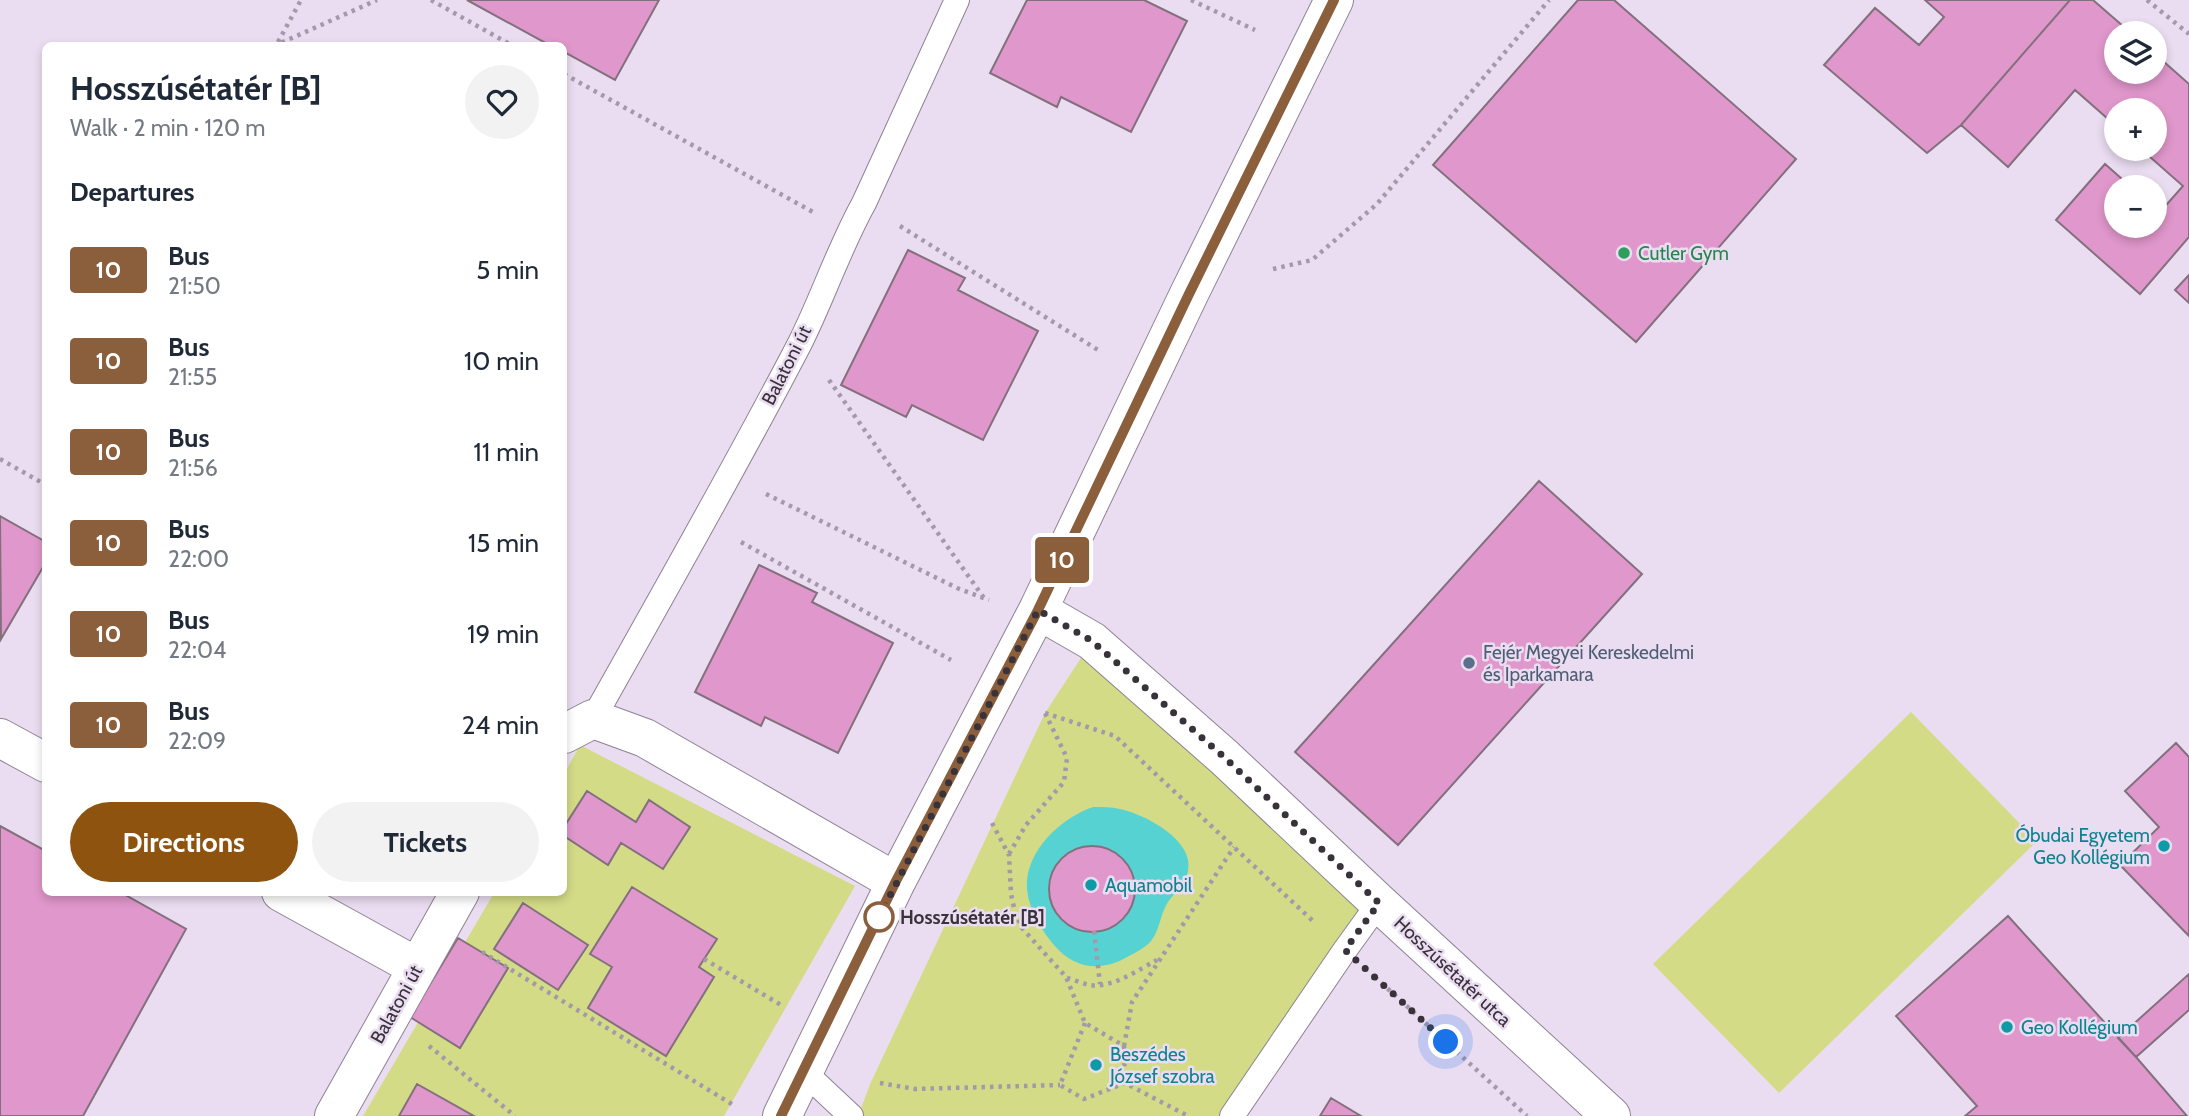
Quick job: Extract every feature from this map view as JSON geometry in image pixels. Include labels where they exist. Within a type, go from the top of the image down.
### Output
[{"type":"street","points":[[782,1116],[896,881],[1038,610],[1189,294],[1334,0]]},
{"type":"street","name":"Hosszúsétatér utca","points":[[1038,610],[1092,641],[1224,757],[1611,1116]]},
{"type":"street","name":"Balatoni út","points":[[578,727],[645,738],[896,881]]},
{"type":"street","points":[[0,738],[42,761]]},
{"type":"street","points":[[288,896],[417,967]]},
{"type":"street","name":"Balatoni út","points":[[334,1116],[458,896]]},
{"type":"lane","name":"Balatoni út","points":[[578,727],[704,521],[801,340],[848,231],[864,203],[957,0]]},
{"type":"lane","points":[[1232,1116],[1379,903]]},
{"type":"lane","points":[[803,1072],[851,1116]]},
{"type":"path","points":[[278,42],[301,0]]},
{"type":"path","points":[[283,42],[377,0]]},
{"type":"path","points":[[431,0],[506,42]]},
{"type":"path","points":[[1191,0],[1255,30]]},
{"type":"path","points":[[1273,269],[1312,260],[1377,204],[1549,0]]},
{"type":"path","points":[[2147,0],[2189,34]]},
{"type":"path","points":[[567,76],[848,231]]},
{"type":"path","points":[[864,203],[1098,350]]},
{"type":"path","points":[[728,475],[957,588],[985,599],[801,340]]},
{"type":"path","points":[[0,459],[42,483]]},
{"type":"path","points":[[704,521],[951,660]]},
{"type":"path","points":[[1009,855],[1026,825],[1064,782],[1067,758],[1045,713],[1115,736],[1527,1116]]},
{"type":"path","points":[[992,823],[1009,855],[1011,894],[1022,928],[1066,977],[1084,1023],[1124,1046]]},
{"type":"path","points":[[1125,1083],[1124,1046],[1132,1002],[1234,847]]},
{"type":"path","points":[[440,926],[739,1109]]},
{"type":"path","points":[[1094,932],[1100,984]]},
{"type":"path","points":[[704,959],[782,1005]]},
{"type":"path","points":[[1066,977],[1091,985],[1100,984],[1122,979],[1159,959]]},
{"type":"path","points":[[389,1016],[459,1068],[515,1116]]},
{"type":"path","points":[[1060,1085],[1084,1023]]},
{"type":"path","points":[[871,1082],[915,1089],[1060,1085],[1084,1099],[1125,1083],[1188,1116]]},
{"type":"shaded area","points":[[1092,641],[1379,903],[1232,1116],[858,1116],[871,1082],[1045,713]]},
{"type":"shaded area","points":[[1911,712],[2037,841],[1779,1093],[1653,964]]},
{"type":"shaded area","points":[[580,745],[855,886],[724,1116],[363,1116],[492,896],[567,896],[567,769]]},
{"type":"shaded area","points":[[1093,807],[1110,807],[1142,816],[1176,839],[1188,860],[1185,880],[1165,907],[1151,941],[1119,961],[1099,966],[1071,960],[1054,945],[1036,919],[1027,888],[1032,861],[1047,838],[1069,819]]},
{"type":"building","points":[[467,0],[659,0],[615,80],[567,54],[567,42],[544,42]]},
{"type":"building","points":[[1027,0],[1144,0],[1187,21],[1131,132],[1061,97],[1057,107],[990,73]]},
{"type":"building","name":"Cutler Gym","points":[[1578,0],[1614,0],[1796,159],[1636,342],[1433,165]]},
{"type":"building","points":[[1925,0],[2070,0],[1961,125],[1927,153],[1824,65],[1875,8],[1919,45],[1944,17]]},
{"type":"building","points":[[2070,0],[2093,0],[2117,21],[2104,21],[2104,84],[2167,84],[2167,65],[2189,84],[2189,237],[2140,294],[2056,220],[2105,164],[2117,175],[2104,175],[2104,238],[2167,238],[2167,204],[2183,186],[2155,161],[2167,161],[2167,98],[2104,98],[2104,115],[2075,90],[2008,167],[1961,125]]},
{"type":"building","points":[[908,250],[965,278],[958,290],[1038,331],[983,440],[912,405],[906,417],[841,385]]},
{"type":"building","points":[[2189,275],[2189,303],[2175,290]]},
{"type":"building","name":"Fejér Megyei Kereskedelmi és Iparkamara","points":[[1539,481],[1642,574],[1398,845],[1295,752]]},
{"type":"building","points":[[0,516],[42,540],[42,569],[1,639]]},
{"type":"building","points":[[759,565],[817,593],[812,602],[893,643],[838,753],[765,717],[761,726],[695,692]]},
{"type":"building","name":"Óbudai Egyetem Geo Kollégium","points":[[2176,743],[2189,757],[2189,936],[2120,865],[2159,827],[2125,791]]},
{"type":"building","points":[[587,791],[636,822],[649,800],[690,827],[663,869],[621,843],[608,865],[567,838],[567,822]]},
{"type":"building","points":[[0,826],[42,849],[42,896],[127,896],[186,929],[83,1116],[0,1116]]},
{"type":"building","name":"Aquamobil","points":[[1092,846],[1109,849],[1128,865],[1135,889],[1132,906],[1116,925],[1092,932],[1075,929],[1056,913],[1049,889],[1052,872],[1068,853]]},
{"type":"building","points":[[632,887],[717,939],[699,967],[714,977],[666,1056],[588,1008],[612,967],[590,954]]},
{"type":"building","points":[[523,903],[588,945],[558,990],[494,949]]},
{"type":"building","name":"Geo Kollégium","points":[[2008,916],[2187,1116],[1965,1116],[1977,1106],[1896,1016]]},
{"type":"building","points":[[458,938],[508,968],[460,1048],[410,1017]]},
{"type":"building","points":[[2189,974],[2189,1010],[2136,1057],[2118,1038]]},
{"type":"building","points":[[417,1084],[474,1116],[399,1116]]},
{"type":"building","points":[[1331,1098],[1361,1116],[1320,1116]]},
{"type":"bus line","name":"10","points":[[781,1116],[896,881],[1038,610],[1189,294],[1334,0]]},
{"type":"place","name":"Cutler Gym","points":[[1624,253]]},
{"type":"place","name":"Fejér Megyei Kereskedelmi és Iparkamara","points":[[1469,663]]},
{"type":"place","name":"Óbudai Egyetem Geo Kollégium","points":[[2164,846]]},
{"type":"place","name":"Aquamobil","points":[[1091,885]]},
{"type":"place","name":"Hosszúsétatér [B]","points":[[879,917]]},
{"type":"place","name":"Geo Kollégium","points":[[2007,1027]]},
{"type":"place","name":"Beszédes József szobra","points":[[1096,1065]]},
{"type":"route","points":[[879,917],[1038,610],[1092,641],[1224,757],[1379,903],[1345,950],[1446,1042]]}]
